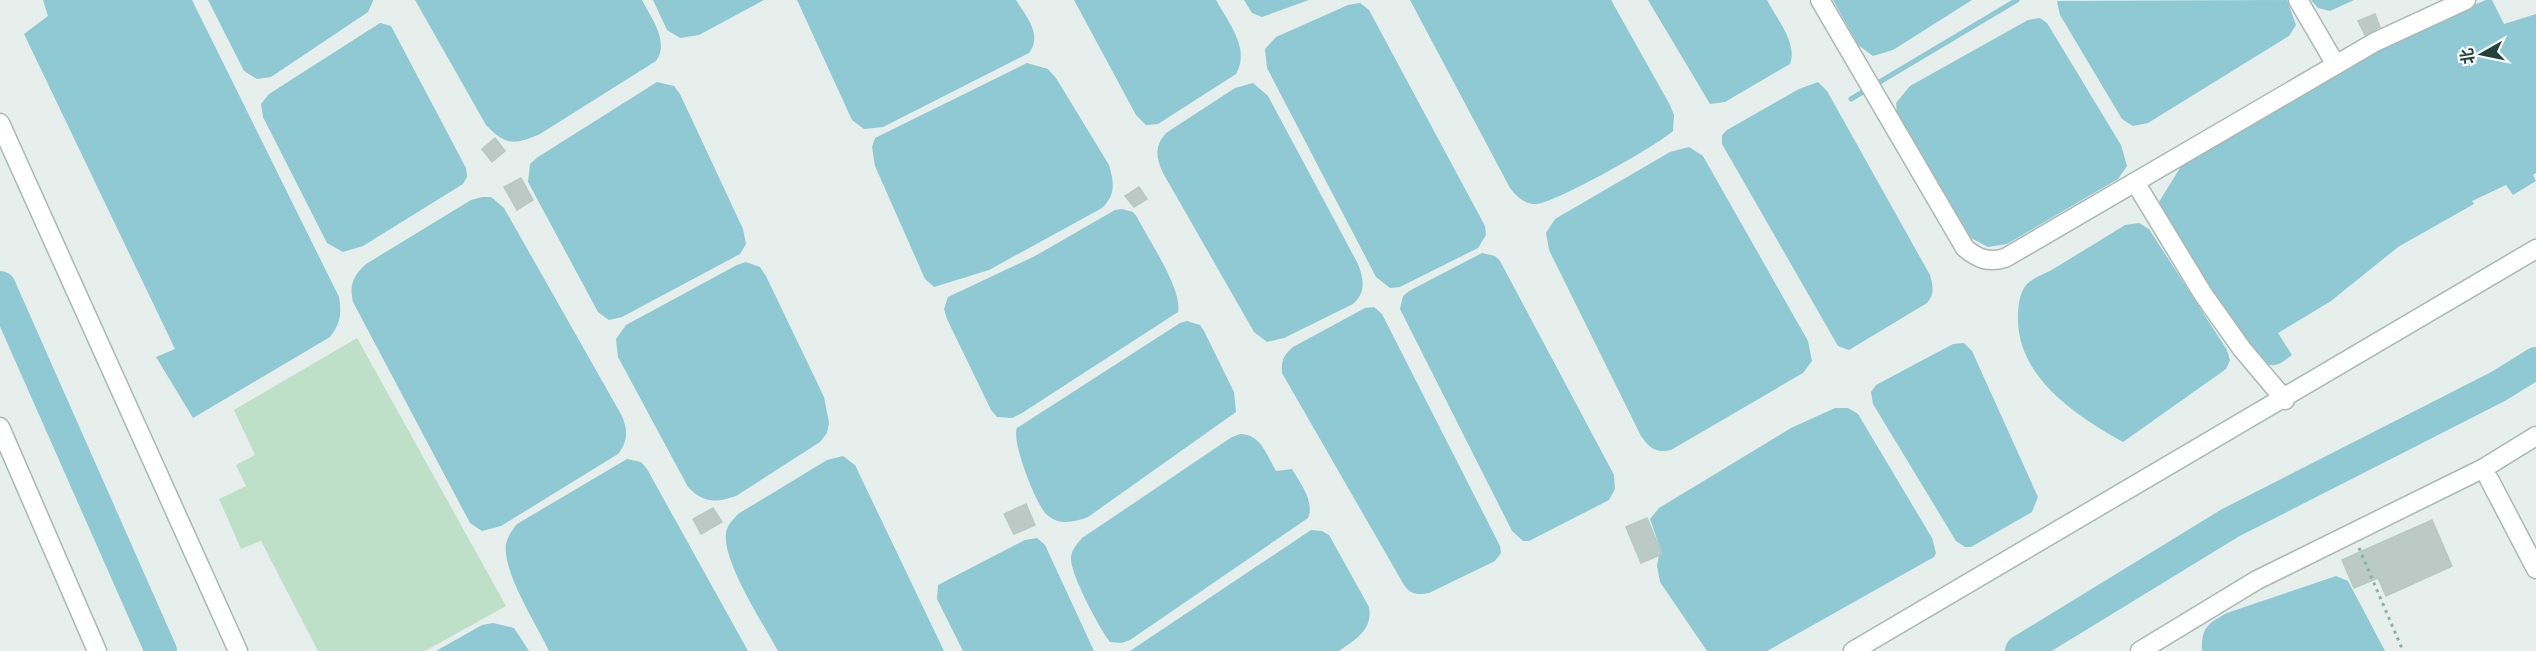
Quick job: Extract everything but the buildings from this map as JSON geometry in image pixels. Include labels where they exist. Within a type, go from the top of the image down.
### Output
[{"type":"street","points":[[1820,0],[1965,248],[1983,260],[2005,258],[2375,42],[2466,0]]},
{"type":"street","points":[[2298,0],[2336,65]]},
{"type":"street","points":[[0,123],[238,651]]},
{"type":"street","points":[[2135,182],[2203,294],[2242,349],[2285,400]]},
{"type":"street","points":[[1853,651],[2536,249]]},
{"type":"street","points":[[0,427],[97,651]]},
{"type":"street","points":[[2140,651],[2257,580],[2484,468],[2536,436]]},
{"type":"street","points":[[2489,479],[2536,569]]},
{"type":"path","points":[[2358,545],[2403,651]]},
{"type":"green space","points":[[357,338],[506,606],[425,651],[318,651],[261,541],[241,549],[219,499],[246,486],[236,465],[255,455],[234,410]]},
{"type":"water","points":[[43,0],[192,0],[339,297],[339,318],[330,337],[193,418],[156,357],[175,349],[24,34],[48,16]]},
{"type":"water","points":[[208,0],[373,1],[368,12],[271,77],[257,79],[244,71]]},
{"type":"water","points":[[415,0],[642,0],[658,30],[660,54],[656,61],[540,134],[511,142],[499,137],[486,125]]},
{"type":"water","points":[[653,0],[764,0],[699,35],[680,38],[667,30]]},
{"type":"water","points":[[797,0],[1016,0],[1032,26],[1033,46],[1029,53],[883,127],[864,129],[852,120]]},
{"type":"water","points":[[1074,0],[1216,0],[1236,36],[1241,55],[1240,65],[1236,74],[1158,124],[1146,125],[1136,115]]},
{"type":"water","points":[[1244,0],[1309,0],[1262,17],[1252,13]]},
{"type":"water","points":[[1410,0],[1611,0],[1670,105],[1674,115],[1673,131],[1628,160],[1563,194],[1536,204],[1524,201],[1510,188]]},
{"type":"water","points":[[1648,0],[1767,0],[1789,39],[1792,56],[1790,64],[1725,102],[1710,104]]},
{"type":"water","points":[[1833,0],[1972,0],[1893,50],[1873,56],[1858,45]]},
{"type":"water","points":[[2287,0],[2296,25],[2289,36],[2148,123],[2133,126],[2122,119],[2060,15],[2057,1]]},
{"type":"water","points":[[2311,0],[2354,0],[2330,11],[2318,8]]},
{"type":"water","points":[[2486,0],[2492,0],[2504,24],[2536,14],[2536,173],[2533,175],[2536,181],[2513,195],[2506,185],[2472,201],[2474,204],[2398,247],[2331,301],[2278,333],[2292,355],[2276,365],[2265,363],[2208,287],[2159,202],[2183,163],[2396,38]]},
{"type":"water","points":[[1360,3],[1369,10],[1485,226],[1486,235],[1478,248],[1400,287],[1390,288],[1376,277],[1267,68],[1265,49],[1276,37],[1348,5]]},
{"type":"water","points":[[2040,18],[2047,23],[2121,145],[2127,166],[2118,179],[2007,244],[1988,247],[1971,238],[1897,115],[1896,103],[1910,86],[2028,20]]},
{"type":"water","points":[[380,23],[391,26],[466,168],[467,177],[463,184],[363,246],[343,252],[327,243],[263,117],[261,104],[269,94]]},
{"type":"water","points":[[1027,63],[1048,69],[1056,78],[1109,165],[1113,183],[1110,198],[1102,208],[989,270],[934,287],[925,279],[875,166],[872,147],[875,138]]},
{"type":"water","points":[[657,82],[674,86],[680,94],[743,229],[746,244],[740,254],[622,317],[609,320],[598,312],[528,182],[530,164]]},
{"type":"water","points":[[1818,82],[1827,91],[1930,275],[1932,286],[1932,293],[1927,303],[1849,350],[1838,346],[1722,144],[1722,135],[1727,130],[1799,89]]},
{"type":"water","points":[[1253,83],[1268,96],[1358,264],[1363,286],[1353,304],[1284,338],[1267,342],[1254,332],[1163,173],[1157,152],[1159,143],[1166,133],[1235,88]]},
{"type":"water","points":[[1689,147],[1703,156],[1808,341],[1812,361],[1803,373],[1671,450],[1661,451],[1650,447],[1641,436],[1549,250],[1546,233],[1555,219],[1670,152]]},
{"type":"water","points":[[491,197],[504,208],[622,416],[626,431],[624,445],[618,454],[501,526],[482,531],[470,523],[353,302],[352,286],[355,277],[366,264],[471,200]]},
{"type":"water","points":[[1115,210],[1133,212],[1156,251],[1175,291],[1178,312],[1022,413],[1012,418],[997,417],[991,410],[947,319],[944,309],[948,297],[1035,256]]},
{"type":"water","points":[[2139,223],[2149,229],[2227,350],[2230,360],[2226,369],[2123,442],[2070,407],[2039,377],[2028,359],[2021,340],[2018,310],[2022,292],[2027,284],[2125,225]]},
{"type":"water","points":[[1482,253],[1495,256],[1500,261],[1614,475],[1615,489],[1609,500],[1529,541],[1523,541],[1512,531],[1400,309],[1403,296],[1409,291]]},
{"type":"water","points":[[746,262],[760,267],[766,276],[824,397],[829,423],[827,433],[820,442],[736,496],[722,500],[710,500],[699,496],[688,487],[618,357],[616,339],[626,325]]},
{"type":"water","points":[[1374,307],[1382,314],[1500,546],[1501,553],[1495,561],[1429,593],[1415,594],[1404,585],[1282,373],[1283,359],[1293,347],[1365,308]]},
{"type":"water","points":[[1187,321],[1200,325],[1204,331],[1234,392],[1236,412],[1088,517],[1062,522],[1047,515],[1037,499],[1021,459],[1016,435],[1017,428],[1180,323]]},
{"type":"water","points":[[1964,343],[1972,351],[2038,497],[2032,512],[1971,547],[1965,547],[1956,541],[1873,404],[1871,392],[1876,385],[1953,344]]},
{"type":"water","points":[[1835,408],[1848,408],[1858,414],[1932,538],[1936,553],[1934,557],[1767,651],[1707,651],[1660,582],[1657,566],[1660,548],[1650,519],[1659,508],[1791,428]]},
{"type":"water","points":[[1240,434],[1247,435],[1258,442],[1276,471],[1292,469],[1310,505],[1308,518],[1130,640],[1122,643],[1110,642],[1080,589],[1071,559],[1075,547],[1082,538],[1232,437]]},
{"type":"water","points":[[843,456],[855,465],[944,651],[778,651],[745,593],[730,560],[726,533],[730,523],[738,514],[827,460]]},
{"type":"water","points":[[627,459],[641,462],[647,469],[748,651],[549,651],[509,569],[506,556],[508,538],[517,524]]},
{"type":"water","points":[[1311,530],[1322,531],[1329,535],[1369,607],[1370,615],[1366,628],[1339,651],[1130,651]]},
{"type":"water","points":[[1037,538],[1045,545],[1094,651],[963,651],[937,599],[938,585],[1025,540]]},
{"type":"water","points":[[2336,576],[2348,581],[2385,651],[2202,651],[2204,632],[2210,624],[2227,613]]},
{"type":"water","points":[[493,623],[514,628],[529,651],[436,651],[482,625]]},
{"type":"waterway","points":[[1851,99],[2017,0]]},
{"type":"waterway","points":[[0,287],[161,651]]},
{"type":"waterway","points":[[2021,651],[2230,523],[2499,386],[2536,363]]}]
